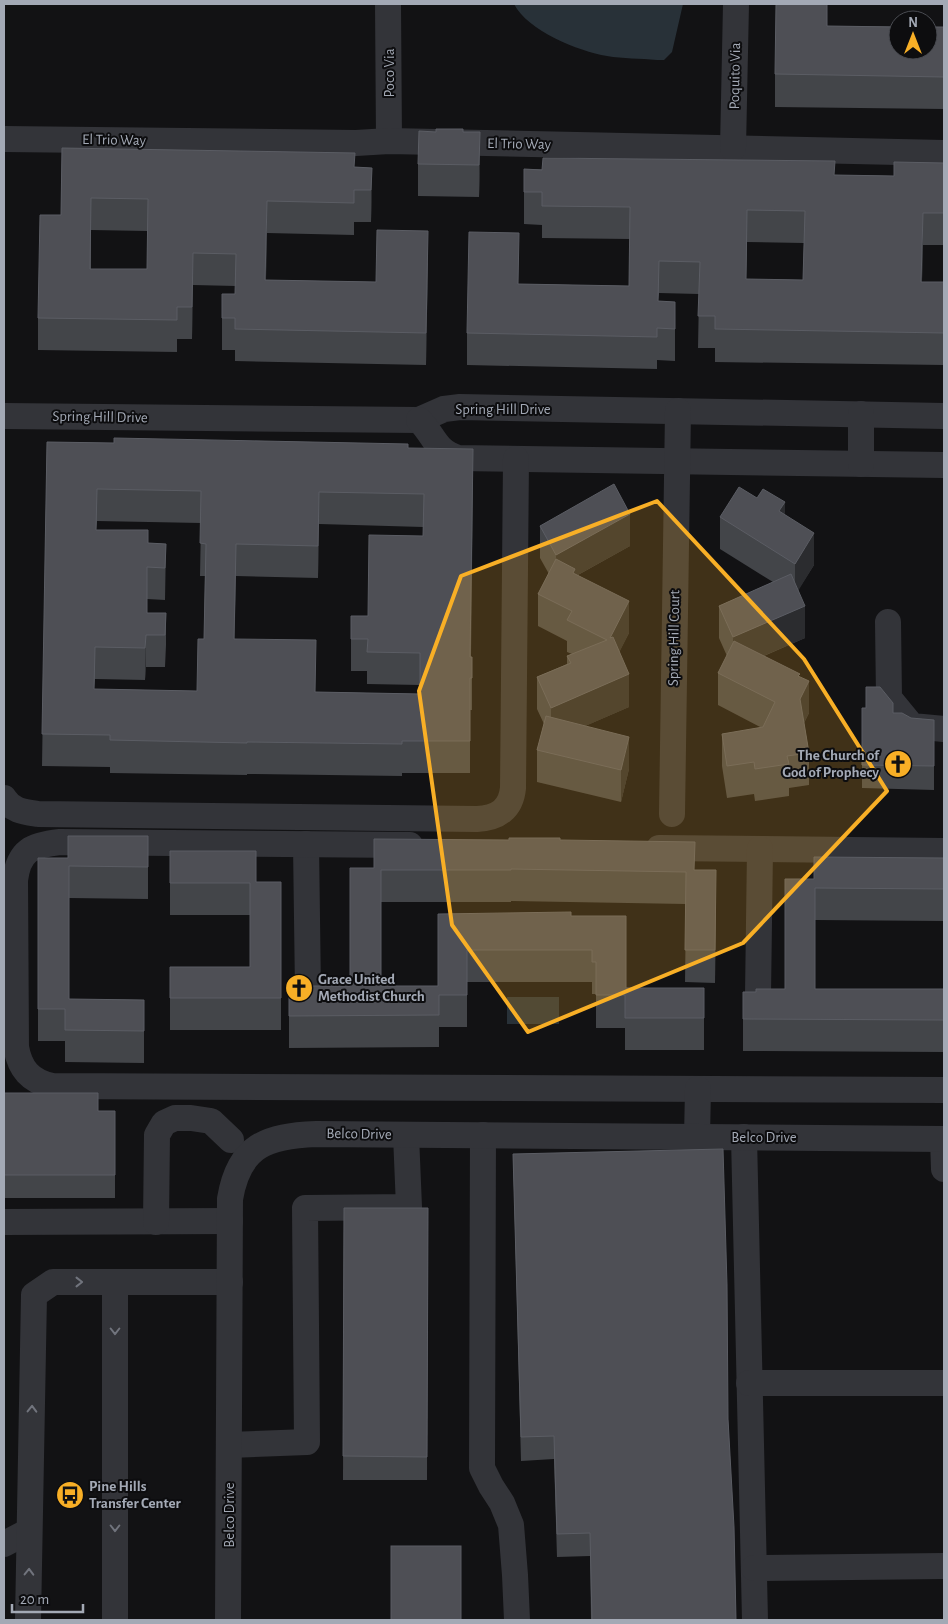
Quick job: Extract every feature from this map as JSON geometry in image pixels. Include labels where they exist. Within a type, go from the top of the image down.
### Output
[{"type":"street","name":"Poco Via","points":[[388,4],[389,141]]},
{"type":"street","name":"Poquito Via","points":[[733,148],[736,4]]},
{"type":"street","points":[[4,119],[12,139]]},
{"type":"street","name":"El Trio Way","points":[[12,139],[356,143],[389,141],[944,152]]},
{"type":"street","name":"Spring Hill Drive","points":[[4,416],[419,420],[444,409],[460,407],[944,416]]},
{"type":"street","name":"Spring Hill Court","points":[[672,814],[678,411]]},
{"type":"street","points":[[861,414],[861,464]]},
{"type":"street","points":[[419,420],[427,427],[438,447],[449,455],[458,458],[944,465]]},
{"type":"street","points":[[4,798],[12,808],[38,814],[477,819],[497,814],[507,807],[512,797],[513,788],[516,459]]},
{"type":"street","points":[[888,622],[889,698],[912,726],[944,729]]},
{"type":"street","points":[[435,846],[60,842],[45,844],[31,849],[21,857],[16,868],[15,880],[16,1046],[18,1059],[31,1077],[43,1084],[52,1086],[944,1090]]},
{"type":"street","points":[[306,844],[308,992]]},
{"type":"street","points":[[632,848],[944,851]]},
{"type":"street","points":[[758,995],[760,849]]},
{"type":"street","points":[[697,1137],[698,1089]]},
{"type":"street","points":[[156,1222],[157,1135],[164,1123],[175,1118],[211,1121],[231,1140]]},
{"type":"street","name":"Belco Drive","points":[[228,1620],[230,1198],[233,1181],[240,1166],[249,1154],[261,1144],[278,1137],[296,1134],[944,1139]]},
{"type":"street","points":[[229,1445],[308,1442],[305,1208],[408,1207],[406,1135]]},
{"type":"street","points":[[483,1135],[482,1468],[502,1503],[511,1525],[516,1575],[517,1620]]},
{"type":"street","points":[[744,1137],[755,1620]]},
{"type":"street","points":[[944,1139],[944,1169]]},
{"type":"street","points":[[4,1222],[230,1221]]},
{"type":"street","points":[[28,1620],[34,1295],[53,1282],[230,1282]]},
{"type":"street","points":[[115,1282],[115,1620]]},
{"type":"street","points":[[749,1383],[944,1383]]},
{"type":"street","points":[[4,1544],[29,1531]]},
{"type":"street","points":[[754,1568],[944,1566]]},
{"type":"highlighted area","points":[[657,501],[804,659],[887,791],[743,943],[528,1032],[452,925],[419,691],[461,576]]},
{"type":"shaded area","points":[[514,4],[683,4],[672,52],[664,60],[657,60],[619,58],[582,50],[555,38],[530,23]]},
{"type":"shaded area","points":[[507,997],[559,997],[559,1024],[507,1024]]},
{"type":"building","points":[[776,4],[827,4],[827,26],[888,27],[888,60],[938,60],[938,27],[944,27],[944,77],[775,74]]},
{"type":"building","points":[[436,129],[463,129],[463,132],[480,132],[479,165],[418,164],[419,131],[436,132]]},
{"type":"building","points":[[62,148],[355,153],[354,167],[372,168],[371,190],[354,190],[354,203],[267,201],[265,280],[376,282],[377,230],[428,231],[426,333],[235,329],[235,318],[222,318],[222,294],[235,294],[236,254],[193,253],[192,307],[177,307],[177,320],[38,318],[40,215],[61,215]],"holes":[[[91,198],[148,199],[147,269],[90,269]]]},
{"type":"building","points":[[543,158],[835,161],[834,175],[894,176],[894,162],[944,163],[944,213],[923,213],[921,282],[944,282],[944,333],[715,329],[715,316],[698,316],[700,262],[659,261],[658,301],[675,302],[675,329],[657,328],[657,337],[467,333],[469,232],[519,233],[518,284],[629,286],[630,207],[542,206],[542,192],[524,192],[524,169],[542,170]],"holes":[[[747,210],[805,211],[803,280],[746,279]]]},
{"type":"building","points":[[114,438],[408,444],[408,448],[473,449],[470,741],[402,741],[402,744],[247,743],[110,740],[110,735],[42,734],[47,442],[114,443]],"holes":[[[97,489],[201,491],[200,543],[206,544],[204,639],[198,639],[197,691],[94,689],[95,647],[145,648],[146,635],[165,635],[166,613],[147,613],[147,567],[165,568],[166,544],[148,543],[148,530],[96,530]],[[319,492],[424,494],[423,536],[369,535],[368,616],[351,616],[351,639],[368,639],[367,652],[420,653],[420,694],[315,692],[316,640],[234,639],[236,544],[318,546]]]},
{"type":"building","points":[[614,484],[630,514],[556,555],[540,526]]},
{"type":"building","points":[[739,487],[757,498],[763,489],[785,502],[779,511],[814,533],[795,564],[720,517]]},
{"type":"building","points":[[556,559],[575,569],[573,573],[629,601],[610,638],[613,637],[629,674],[551,708],[537,677],[571,663],[567,656],[607,640],[567,620],[572,611],[538,594]]},
{"type":"building","points":[[791,574],[805,606],[733,637],[719,606]]},
{"type":"building","points":[[734,641],[800,674],[798,676],[809,681],[800,699],[809,753],[787,756],[789,764],[755,769],[754,762],[727,766],[722,734],[763,727],[775,702],[718,673]]},
{"type":"building","points":[[866,687],[880,687],[893,703],[893,713],[902,713],[911,718],[934,720],[934,766],[862,765],[862,708],[866,708]]},
{"type":"building","points":[[546,716],[629,737],[621,770],[537,750]]},
{"type":"building","points":[[68,836],[148,836],[148,867],[69,866],[69,999],[144,1000],[144,1031],[65,1030],[65,1009],[38,1009],[38,858],[68,858]]},
{"type":"building","points":[[509,838],[695,842],[694,870],[716,870],[715,950],[685,950],[686,872],[511,869],[381,870],[381,986],[438,986],[438,914],[571,912],[571,916],[626,916],[626,988],[704,988],[704,1018],[625,1018],[625,995],[596,995],[596,962],[592,962],[592,950],[467,950],[467,995],[439,995],[439,1015],[289,1016],[289,986],[350,986],[350,868],[374,868],[374,839],[509,840]]},
{"type":"building","points":[[170,851],[256,851],[256,882],[281,882],[281,998],[170,998],[170,967],[250,967],[250,883],[170,883]]},
{"type":"building","points":[[814,857],[944,858],[944,889],[815,888],[815,989],[944,989],[944,1020],[743,1019],[743,992],[756,992],[756,989],[785,989],[785,879],[814,879]]},
{"type":"building","points":[[4,1093],[98,1093],[98,1111],[115,1111],[115,1175],[4,1175]]},
{"type":"building","points":[[723,1149],[728,1419],[734,1527],[736,1620],[592,1620],[590,1533],[557,1534],[554,1436],[521,1437],[513,1154]]},
{"type":"building","points":[[344,1208],[428,1208],[427,1457],[343,1456]]},
{"type":"building","points":[[391,1546],[461,1546],[461,1620],[391,1620]]},
{"type":"place","name":"The Church of God of Prophecy","points":[[898,764]]},
{"type":"place","name":"Grace United Methodist Church","points":[[299,988]]},
{"type":"place","name":"Pine Hills Transfer Center","points":[[70,1495]]}]
